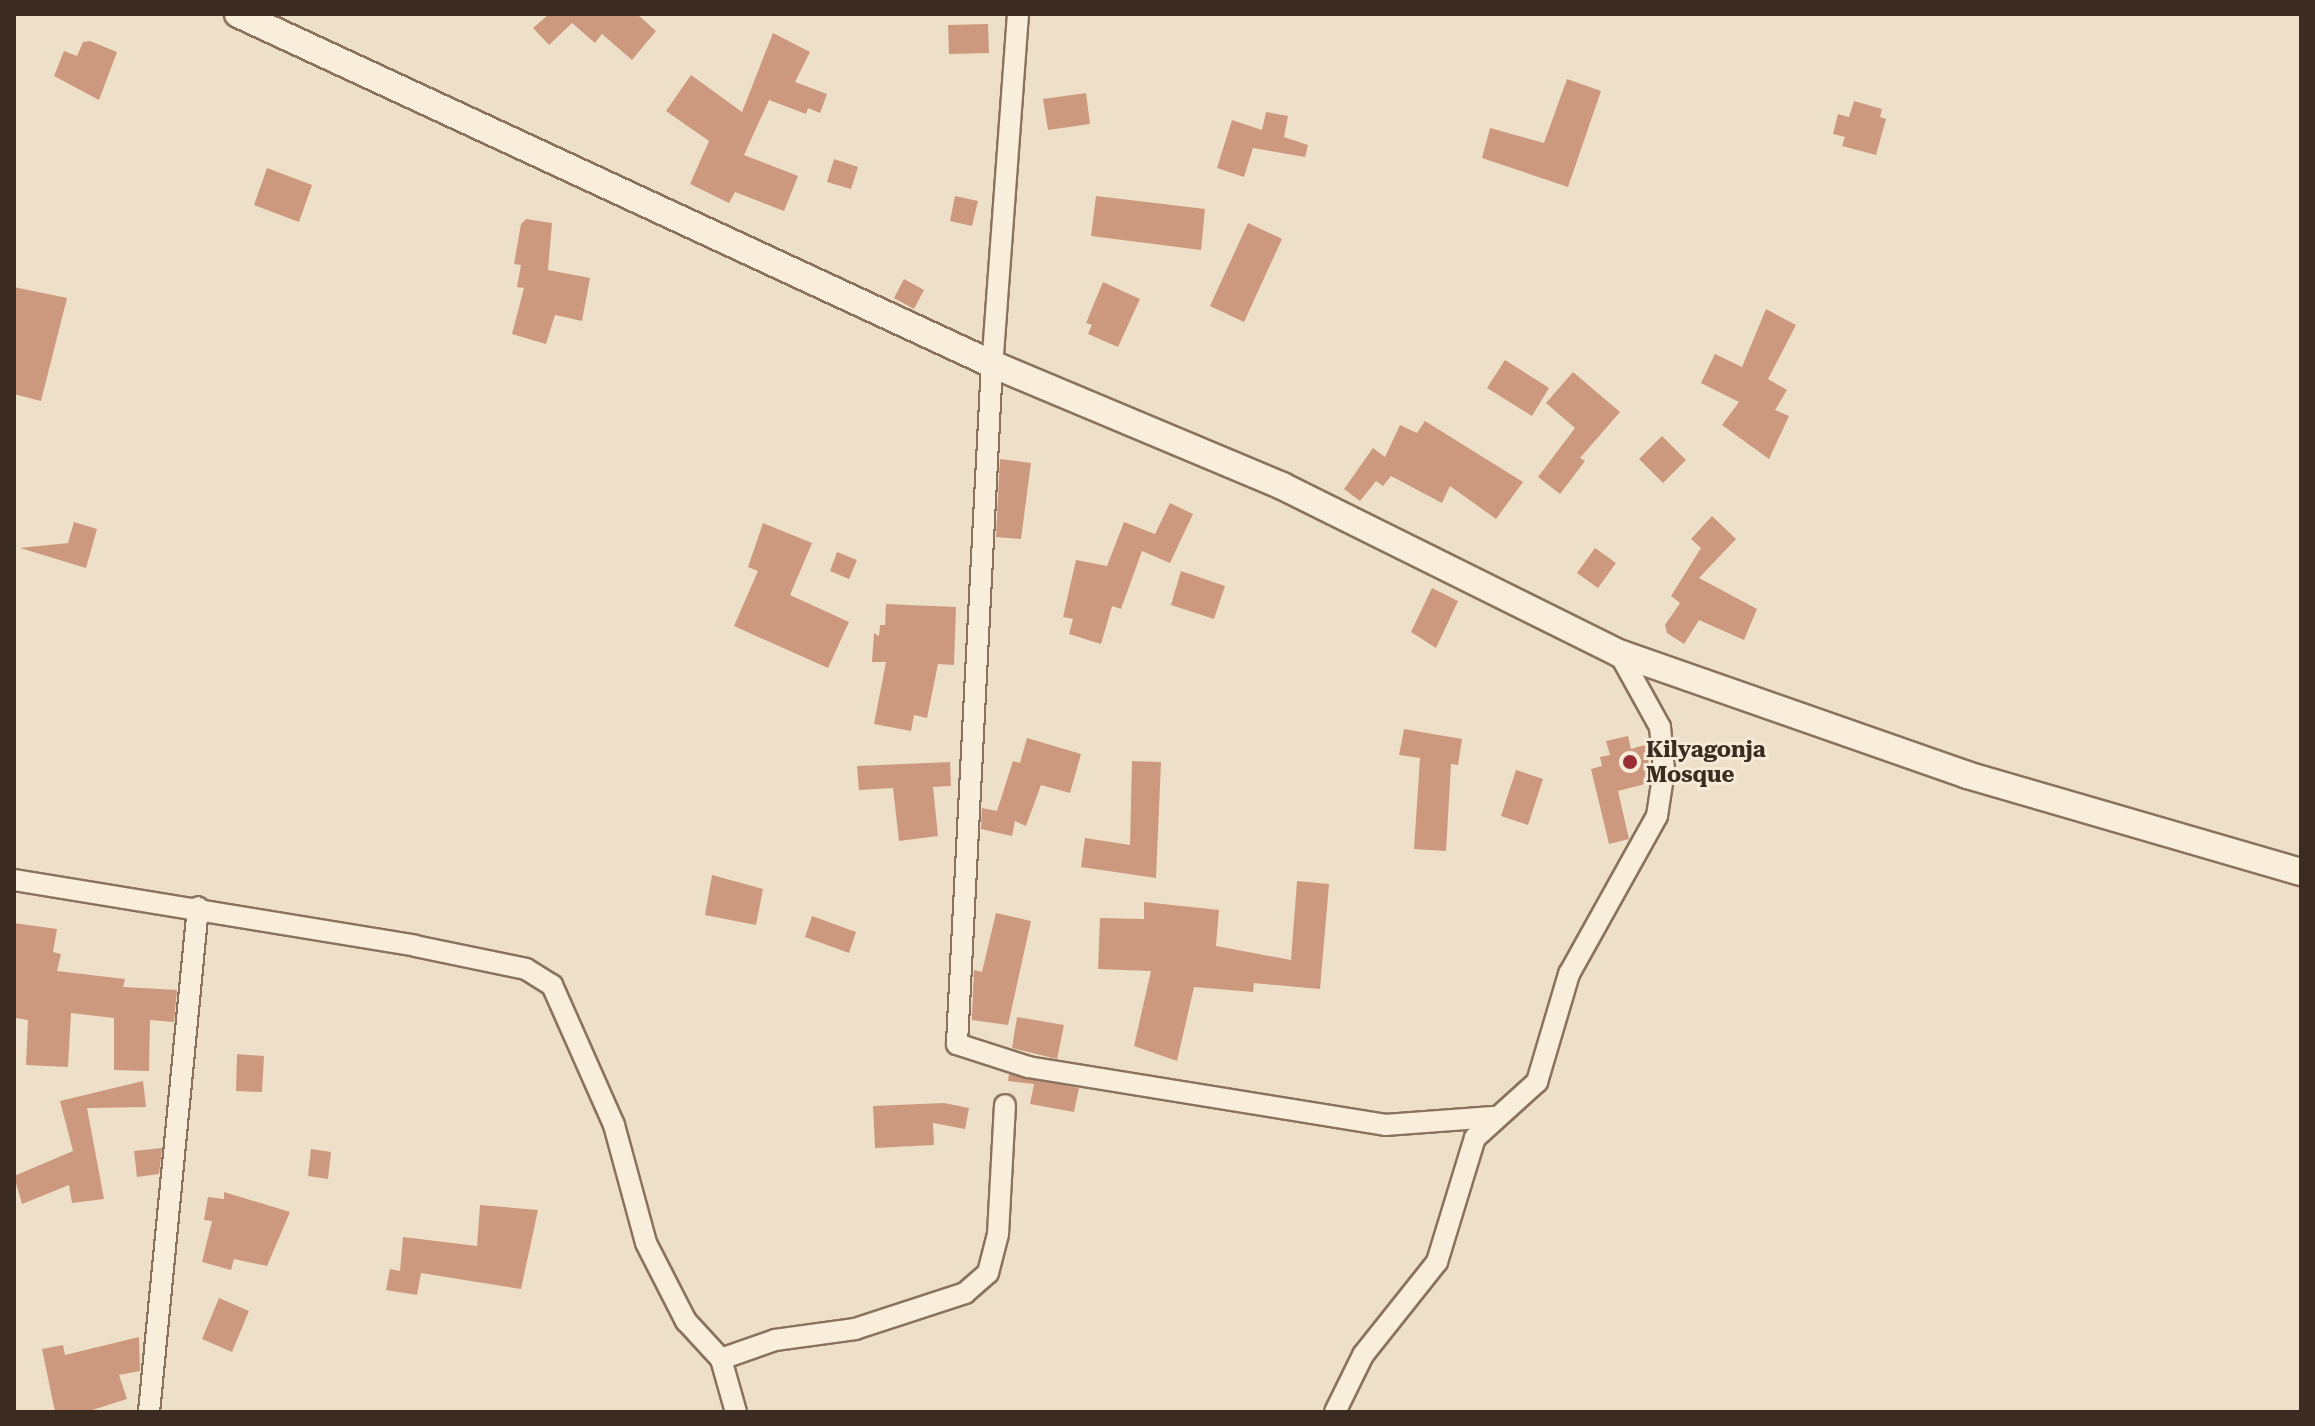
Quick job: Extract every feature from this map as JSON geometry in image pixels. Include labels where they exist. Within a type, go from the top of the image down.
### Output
[{"type":"street","points":[[238,14],[992,364],[1282,486],[1619,653],[1967,775],[2301,872]]},
{"type":"street","points":[[1018,14],[992,364],[957,1044],[1028,1067],[1385,1125],[1493,1117]]},
{"type":"street","points":[[1335,1412],[1363,1355],[1437,1262],[1464,1164],[1493,1117],[1537,1082],[1569,974],[1657,816],[1664,770],[1660,727],[1619,653]]},
{"type":"street","points":[[14,880],[198,907],[526,969],[552,985],[614,1125],[646,1243],[686,1321],[721,1359],[736,1412]]},
{"type":"street","points":[[149,1412],[198,907]]},
{"type":"street","points":[[721,1359],[775,1340],[855,1329],[965,1293],[988,1273],[998,1234],[1005,1105]]},
{"type":"building","points":[[549,14],[637,14],[656,31],[632,60],[602,34],[595,43],[572,23],[549,45],[533,28]]},
{"type":"building","points":[[988,24],[989,53],[949,54],[948,25]]},
{"type":"building","points":[[773,33],[810,52],[795,82],[827,94],[820,113],[808,108],[806,114],[769,100],[744,155],[798,176],[784,211],[735,192],[729,203],[690,184],[709,141],[666,111],[691,75],[742,112]]},
{"type":"building","points":[[90,41],[117,52],[99,100],[54,76],[64,51],[77,56],[83,42]]},
{"type":"building","points":[[1567,79],[1601,91],[1568,187],[1482,158],[1490,128],[1544,143]]},
{"type":"building","points":[[1086,93],[1090,124],[1048,130],[1043,99]]},
{"type":"building","points":[[1854,101],[1882,109],[1880,117],[1886,119],[1876,155],[1842,146],[1845,137],[1833,134],[1838,114],[1849,117]]},
{"type":"building","points":[[1266,112],[1288,116],[1284,137],[1308,145],[1305,157],[1253,148],[1244,177],[1217,168],[1232,120],[1262,130]]},
{"type":"building","points":[[834,159],[858,167],[851,189],[827,182]]},
{"type":"building","points":[[267,168],[312,185],[299,222],[254,205]]},
{"type":"building","points":[[955,196],[978,201],[972,226],[950,221]]},
{"type":"building","points":[[1096,196],[1205,209],[1201,250],[1091,236]]},
{"type":"building","points":[[526,219],[552,223],[548,270],[590,278],[582,321],[555,315],[546,344],[512,334],[524,288],[517,287],[521,265],[514,264],[521,224]]},
{"type":"building","points":[[1248,223],[1282,239],[1244,322],[1210,306]]},
{"type":"building","points":[[904,279],[924,290],[914,309],[894,298]]},
{"type":"building","points":[[1103,282],[1140,299],[1118,347],[1088,334],[1092,325],[1086,323]]},
{"type":"building","points":[[14,287],[67,298],[41,401],[14,394]]},
{"type":"building","points":[[1766,309],[1796,325],[1768,379],[1787,390],[1775,410],[1789,416],[1769,459],[1722,425],[1739,402],[1701,383],[1715,354],[1742,367]]},
{"type":"building","points":[[1505,360],[1549,388],[1532,416],[1487,388]]},
{"type":"building","points":[[1573,372],[1620,412],[1580,458],[1585,461],[1560,494],[1538,477],[1575,428],[1546,403]]},
{"type":"building","points":[[1425,421],[1523,482],[1496,519],[1450,486],[1442,503],[1391,476],[1383,486],[1376,481],[1360,501],[1344,489],[1373,448],[1385,457],[1400,425],[1417,433]]},
{"type":"building","points":[[1662,436],[1686,460],[1663,483],[1639,459]]},
{"type":"building","points":[[1000,459],[1031,463],[1021,539],[996,537]]},
{"type":"building","points":[[1170,503],[1193,514],[1170,563],[1142,551],[1121,609],[1112,606],[1101,644],[1069,634],[1073,619],[1063,617],[1076,560],[1107,566],[1124,522],[1155,534]]},
{"type":"building","points":[[1712,516],[1736,539],[1699,578],[1757,609],[1744,640],[1699,620],[1684,644],[1667,633],[1665,625],[1680,603],[1671,596],[1701,548],[1691,539]]},
{"type":"building","points":[[74,522],[97,529],[86,568],[20,548],[68,543]]},
{"type":"building","points":[[763,523],[812,543],[790,595],[849,622],[828,668],[734,626],[758,571],[748,567]]},
{"type":"building","points":[[1595,548],[1616,563],[1598,588],[1577,573]]},
{"type":"building","points":[[837,552],[857,560],[849,579],[830,571]]},
{"type":"building","points":[[1181,571],[1225,586],[1214,619],[1171,605]]},
{"type":"building","points":[[1432,588],[1458,601],[1436,648],[1411,632]]},
{"type":"building","points":[[886,604],[956,607],[954,665],[938,664],[927,718],[914,715],[911,731],[874,724],[886,662],[872,662],[874,633],[879,636],[880,625],[885,625]]},
{"type":"building","points":[[1404,729],[1462,739],[1458,765],[1451,764],[1446,851],[1414,849],[1420,758],[1399,755]]},
{"type":"building","name":"Kilyagonja Mosque","points":[[1628,736],[1631,749],[1648,744],[1649,783],[1618,791],[1629,839],[1609,844],[1591,769],[1602,766],[1600,757],[1610,755],[1606,741]]},
{"type":"building","points":[[1027,738],[1081,754],[1070,793],[1041,785],[1026,826],[1015,821],[1012,836],[981,829],[982,808],[997,811],[1013,761],[1020,763]]},
{"type":"building","points":[[1132,761],[1161,762],[1156,878],[1081,867],[1085,838],[1130,845]]},
{"type":"building","points":[[950,762],[951,786],[933,787],[938,836],[899,841],[893,788],[859,790],[857,766]]},
{"type":"building","points":[[1516,770],[1543,779],[1528,825],[1501,816]]},
{"type":"building","points":[[712,875],[763,889],[756,925],[705,915]]},
{"type":"building","points":[[1297,881],[1329,884],[1320,989],[1254,983],[1253,992],[1194,987],[1177,1061],[1134,1046],[1151,971],[1098,969],[1100,918],[1144,919],[1144,902],[1219,910],[1216,946],[1291,960]]},
{"type":"building","points":[[996,913],[1031,921],[1008,1025],[972,1020],[974,970],[982,972]]},
{"type":"building","points":[[812,916],[856,932],[849,953],[805,937]]},
{"type":"building","points":[[14,923],[57,929],[53,952],[61,954],[57,971],[125,979],[123,987],[177,990],[174,1022],[150,1020],[149,1071],[114,1070],[114,1018],[71,1013],[68,1067],[26,1065],[28,1020],[16,1018],[14,1010]]},
{"type":"building","points":[[1017,1017],[1064,1025],[1057,1059],[1012,1048]]},
{"type":"building","points":[[237,1054],[264,1056],[262,1092],[236,1091]]},
{"type":"building","points":[[1009,1074],[1079,1088],[1074,1112],[1030,1104],[1034,1084],[1008,1081]]},
{"type":"building","points":[[143,1081],[146,1107],[87,1108],[104,1199],[72,1203],[69,1185],[22,1204],[14,1176],[73,1151],[60,1101]]},
{"type":"building","points":[[944,1103],[969,1108],[965,1129],[933,1123],[934,1145],[875,1148],[873,1106]]},
{"type":"building","points":[[162,1148],[159,1174],[137,1177],[134,1151]]},
{"type":"building","points":[[311,1149],[331,1152],[328,1179],[308,1176]]},
{"type":"building","points":[[224,1192],[290,1212],[267,1266],[234,1259],[231,1270],[202,1262],[212,1221],[204,1220],[208,1197],[224,1199]]},
{"type":"building","points":[[480,1205],[538,1210],[521,1289],[421,1273],[417,1295],[386,1290],[390,1269],[400,1271],[403,1237],[477,1246]]},
{"type":"building","points":[[219,1298],[249,1311],[232,1352],[202,1339]]},
{"type":"building","points":[[139,1337],[140,1371],[119,1375],[127,1399],[86,1412],[55,1412],[42,1349],[63,1345],[65,1355]]},
{"type":"place","name":"Kilyagonja Mosque","points":[[1630,762]]}]
